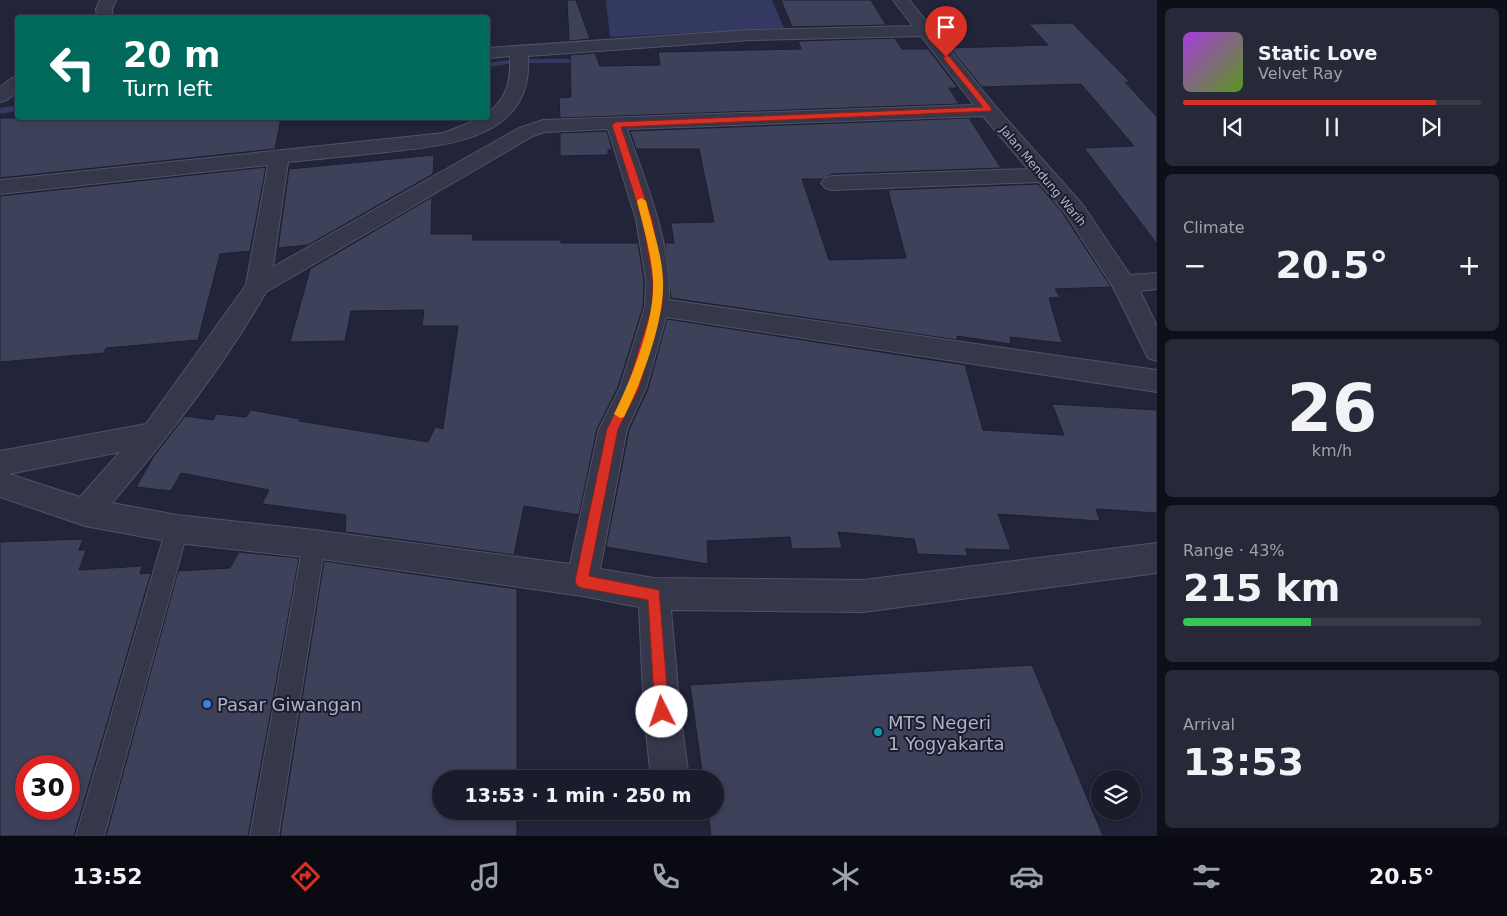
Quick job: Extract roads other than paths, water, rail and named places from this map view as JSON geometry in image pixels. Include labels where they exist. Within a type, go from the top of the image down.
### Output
[{"type":"street","name":"Jalan Mendung Warih","points":[[901,0],[988,110],[1074,209],[1124,284],[1157,351]]},
{"type":"street","points":[[490,53],[519,60],[750,35],[926,31]]},
{"type":"street","points":[[0,187],[447,139],[468,132],[501,114],[518,91],[519,60]]},
{"type":"street","points":[[0,95],[15,84]]},
{"type":"street","points":[[258,286],[526,132],[543,126],[560,124],[616,125],[988,110]]},
{"type":"street","points":[[582,581],[612,429],[633,388],[657,307],[658,280],[647,219],[616,125]]},
{"type":"street","points":[[85,512],[154,434],[243,312],[258,286],[279,157]]},
{"type":"street","points":[[832,183],[1043,174]]},
{"type":"street","points":[[1124,284],[1157,281]]},
{"type":"street","points":[[657,307],[1157,381]]},
{"type":"street","points":[[0,463],[154,434]]},
{"type":"street","points":[[0,484],[85,512],[177,529],[314,544],[582,581],[654,594],[863,596],[1157,558]]},
{"type":"street","points":[[654,594],[662,712],[669,770]]},
{"type":"lane","points":[[90,836],[177,529]]},
{"type":"lane","points":[[264,836],[314,544]]},
{"type":"water","points":[[606,0],[772,0],[784,28],[610,37]]},
{"type":"waterway","points":[[490,65],[516,61],[588,61]]},
{"type":"waterway","points":[[0,111],[15,108]]},
{"type":"place","name":"Pasar Giwangan","points":[[207,704]]},
{"type":"place","name":"MTS Negeri 1 Yogyakarta","points":[[878,732]]}]
